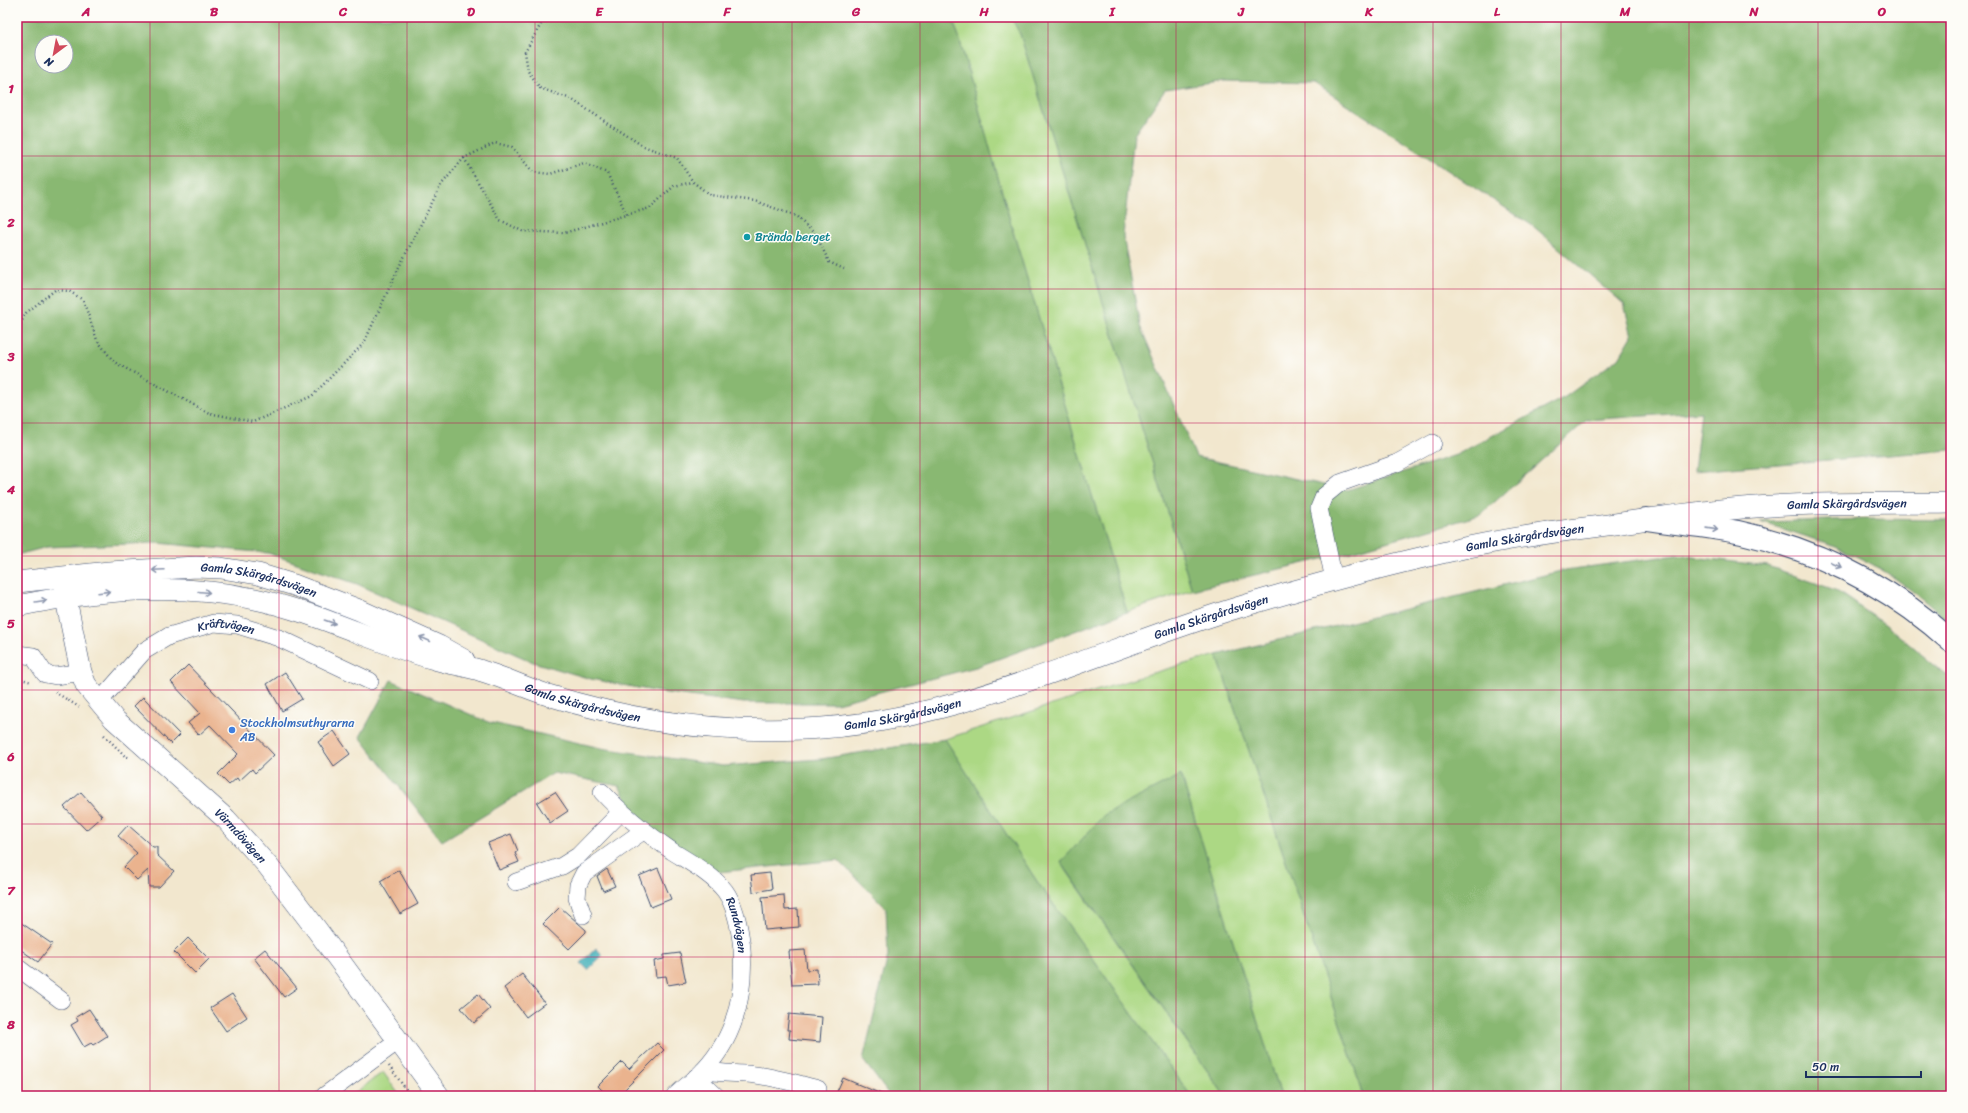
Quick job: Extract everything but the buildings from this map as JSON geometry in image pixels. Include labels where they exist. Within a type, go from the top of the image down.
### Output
[{"type":"highway","points":[[1646,519],[1741,533],[1779,543],[1819,557],[1858,574],[1897,598],[1951,640]]},
{"type":"main road","name":"Gamla Skärgårdsvägen","points":[[17,606],[109,572],[196,567],[221,568],[258,574],[294,585],[358,610],[439,646],[484,671],[551,696],[604,711],[655,721],[708,728],[750,730],[805,729],[852,726],[936,709],[981,696],[1240,607],[1334,580],[1449,551],[1542,534],[1646,519],[1746,508],[1951,503]]},
{"type":"main road","name":"Gamla Skärgårdsvägen","points":[[17,582],[27,580],[65,587]]},
{"type":"main road","name":"Värmdövägen","points":[[65,587],[81,672],[86,685],[90,706],[132,736],[226,819],[268,866],[439,1096]]},
{"type":"street","points":[[1334,580],[1319,508],[1324,496],[1340,483],[1397,463],[1433,443]]},
{"type":"street","name":"Kräftvägen","points":[[90,706],[144,651],[169,636],[214,623],[237,625],[279,638],[370,681]]},
{"type":"street","points":[[17,654],[33,656],[45,674],[56,676],[81,672]]},
{"type":"street","name":"Rundvägen","points":[[602,792],[621,812],[643,831],[713,879],[725,891],[733,908],[740,935],[742,982],[737,1013],[725,1041],[700,1074],[675,1096]]},
{"type":"street","points":[[516,882],[562,866],[578,856],[621,812]]},
{"type":"street","points":[[583,915],[577,898],[578,885],[584,874],[643,831]]},
{"type":"street","points":[[17,967],[61,1000]]},
{"type":"street","points":[[324,1096],[398,1041]]},
{"type":"street","points":[[700,1074],[748,1074],[818,1089]]},
{"type":"street","points":[[700,1074],[716,1096]]},
{"type":"path","points":[[545,17],[525,52],[528,71],[540,88],[572,99],[643,146],[677,158],[693,182],[710,196],[755,200],[796,216],[816,235],[829,262],[844,269]]},
{"type":"path","points":[[17,331],[26,313],[55,290],[69,291],[83,300],[97,340],[114,362],[209,413],[253,422],[312,396],[364,343],[398,269],[441,185],[464,158],[494,143],[512,147],[533,172],[550,174],[584,163],[607,173],[627,215]]},
{"type":"path","points":[[464,158],[500,220],[522,232],[564,233],[627,215],[650,208],[674,186],[693,182]]},
{"type":"path","points":[[17,678],[37,684]]},
{"type":"path","points":[[48,689],[90,706]]},
{"type":"path","points":[[100,730],[107,740],[125,756],[132,759]]},
{"type":"path","points":[[380,1055],[411,1096]]},
{"type":"green space","points":[[17,17],[951,17],[958,34],[1014,235],[1127,612],[976,667],[837,703],[744,703],[659,692],[591,679],[533,662],[357,584],[268,553],[157,543],[47,547],[17,555]]},
{"type":"green space","points":[[951,17],[1011,17],[1020,34],[1192,590],[1127,612],[1014,235],[958,34]]},
{"type":"green space","points":[[1011,17],[1950,17],[1951,450],[1694,471],[1701,412],[1587,420],[1480,515],[1351,552],[1192,590],[1020,34]],"holes":[[[1225,81],[1314,83],[1533,226],[1624,304],[1632,336],[1619,358],[1565,397],[1456,455],[1347,490],[1196,457],[1140,326],[1123,236],[1134,135],[1165,90]]]},
{"type":"green space","points":[[1868,519],[1951,520],[1951,624],[1904,585],[1872,564],[1825,543],[1760,522]]},
{"type":"green space","points":[[1676,555],[1768,566],[1835,590],[1886,625],[1951,679],[1951,1096],[1364,1096],[1217,655],[1565,570]]},
{"type":"green space","points":[[1217,655],[1364,1096],[1281,1096],[1181,775],[1061,863],[1225,1096],[1191,1096],[1036,880],[945,739],[1149,674]]},
{"type":"green space","points":[[391,680],[488,722],[601,748],[723,766],[821,759],[945,739],[1036,880],[1191,1096],[890,1096],[863,1060],[888,956],[886,908],[838,860],[719,872],[647,827],[632,810],[619,786],[554,773],[442,841],[360,737]]},
{"type":"green space","points":[[1181,775],[1281,1096],[1225,1096],[1061,862],[1104,815]]},
{"type":"green space","points":[[383,1072],[400,1096],[351,1096]]},
{"type":"water","points":[[596,948],[603,955],[588,970],[581,963]]},
{"type":"place","name":"Brända berget","points":[[747,237]]},
{"type":"place","name":"Stockholmsuthyrarna AB","points":[[232,730]]}]
